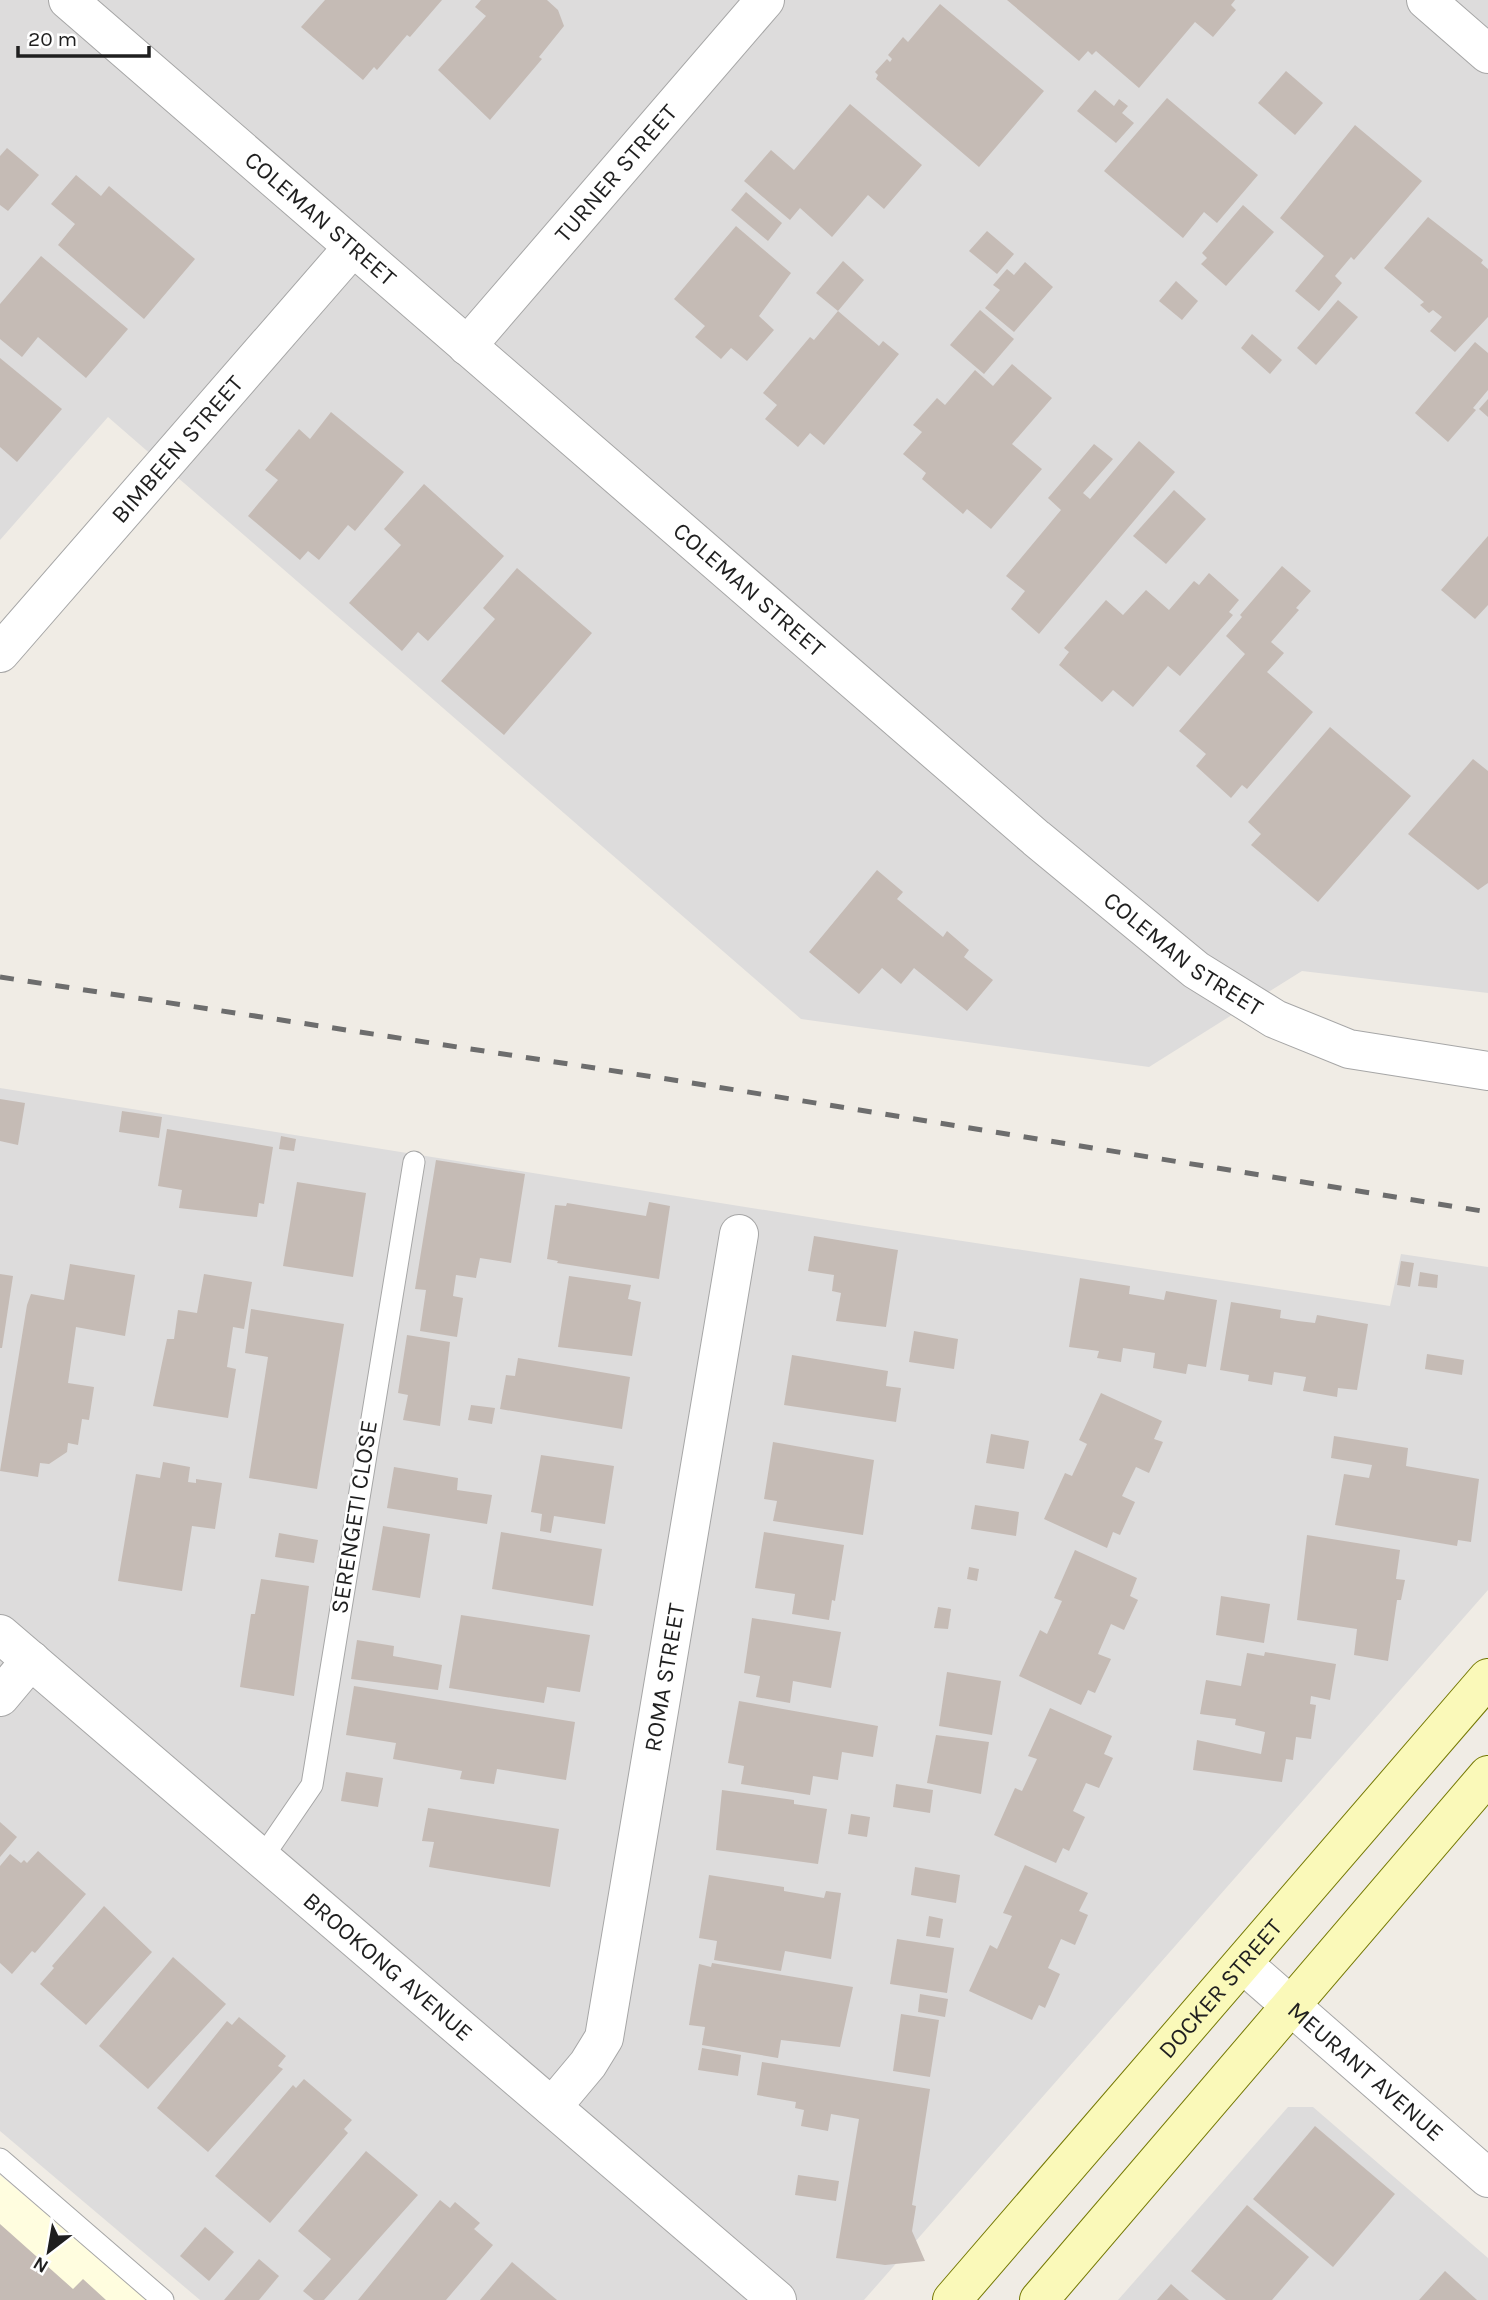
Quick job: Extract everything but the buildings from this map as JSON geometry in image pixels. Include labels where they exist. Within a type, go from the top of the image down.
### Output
[{"type":"main road","name":"DOCKER STREET","points":[[952,2300],[1488,1678]]},
{"type":"main road","points":[[1039,2300],[1488,1775]]},
{"type":"street","name":"COLEMAN STREET","points":[[68,0],[1035,838],[1196,970],[1275,1019],[1349,1049],[1488,1071]]},
{"type":"street","name":"TURNER STREET","points":[[467,346],[765,0]]},
{"type":"street","points":[[1426,0],[1488,54]]},
{"type":"street","name":"BIMBEEN STREET","points":[[0,653],[353,247]]},
{"type":"street","name":"ROMA STREET","points":[[552,2107],[588,2064],[604,2038],[740,1234]]},
{"type":"street","name":"BROOKONG AVENUE","points":[[0,1634],[776,2300]]},
{"type":"street","points":[[0,1697],[31,1660]]},
{"type":"street","name":"MEURANT AVENUE","points":[[1242,1964],[1488,2178]]},
{"type":"lane","name":"SERENGETI CLOSE","points":[[262,1858],[312,1786],[414,1162]]},
{"type":"lane","points":[[0,2160],[163,2300]]},
{"type":"shaded area","points":[[0,0],[1488,0],[1488,993],[1302,971],[1149,1067],[801,1019],[108,417],[0,540]]},
{"type":"shaded area","points":[[0,1088],[871,1227],[1390,1306],[1401,1254],[1488,1267],[1488,1590],[864,2300],[200,2300],[0,2131]]},
{"type":"shaded area","points":[[1288,2107],[1313,2107],[1488,2258],[1488,2300],[1118,2300]]},
{"type":"shaded area","points":[[0,2175],[148,2300],[0,2300]]},
{"type":"railway","points":[[0,977],[680,1081],[1488,1212]]}]
